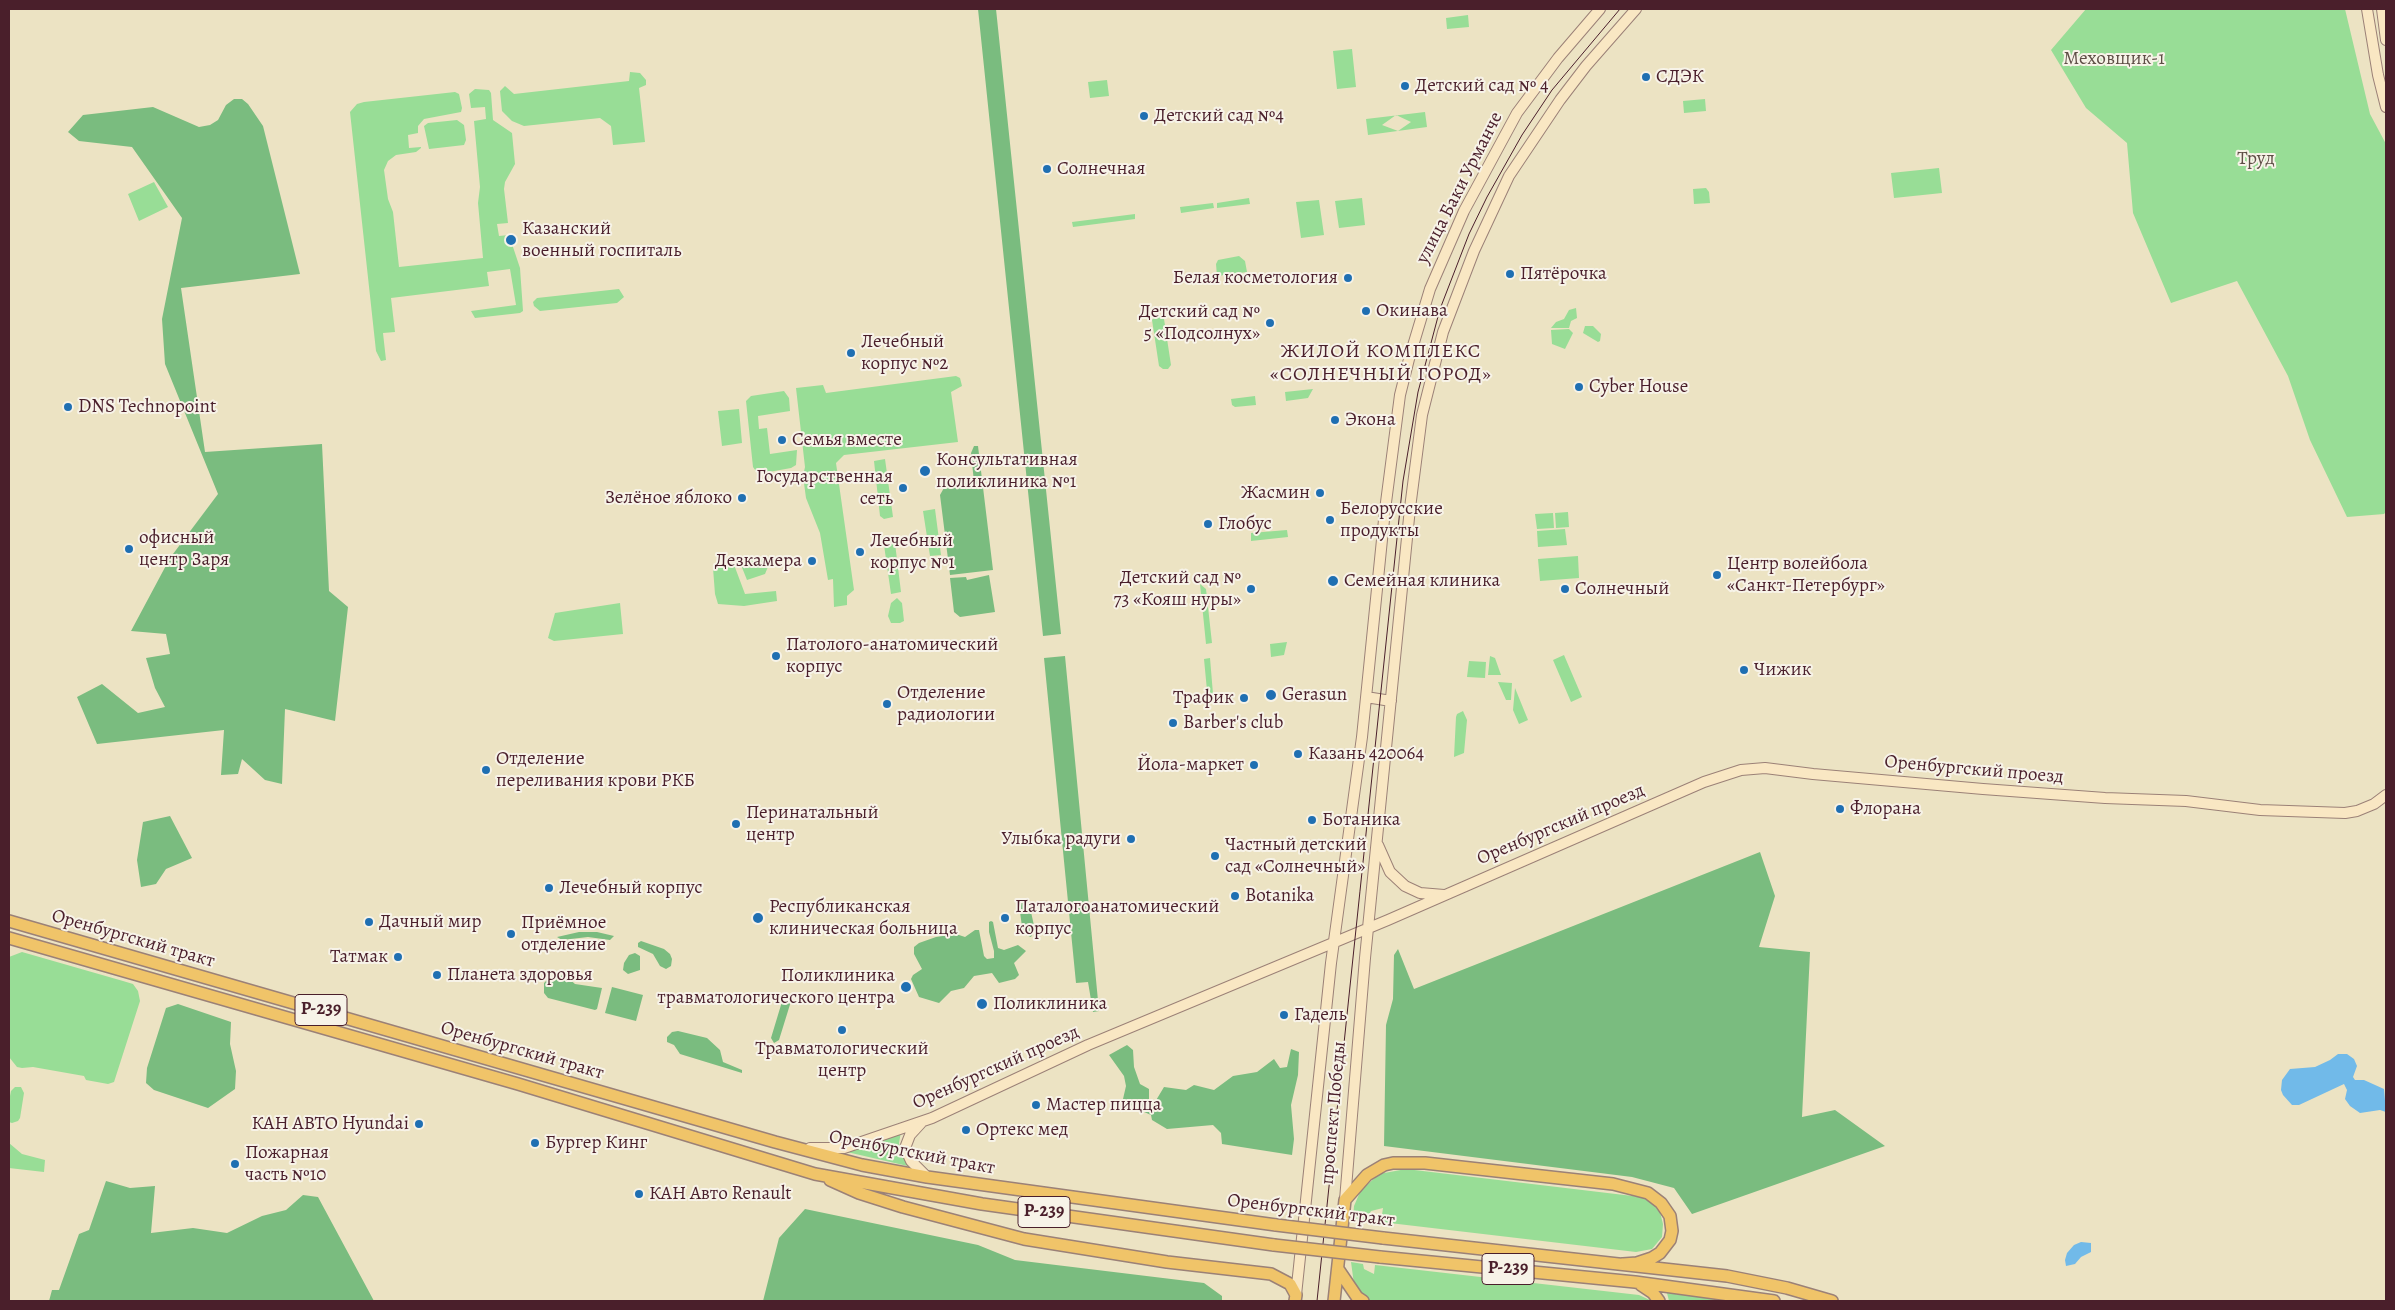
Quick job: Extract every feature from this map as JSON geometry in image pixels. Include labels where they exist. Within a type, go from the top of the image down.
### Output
[{"type":"main road","name":"улица Баки Урманче","points":[[1334,942],[1366,697],[1374,609],[1400,395],[1430,289],[1464,211],[1517,113],[1558,58],[1600,9]]},
{"type":"main road","name":"улица Баки Урманче","points":[[1369,928],[1410,508],[1422,416],[1443,332],[1474,251],[1509,176],[1560,100],[1586,66],[1636,9]]},
{"type":"main road","points":[[2368,9],[2386,107]]},
{"type":"main road","points":[[2382,9],[2386,40]]},
{"type":"main road","points":[[1366,697],[1391,701]]},
{"type":"main road","name":"Оренбургский проезд","points":[[791,1147],[844,1148],[932,1118],[1088,1045],[1369,928],[1704,782],[1751,768],[1983,789],[2105,798],[2186,801],[2260,810],[2345,813],[2357,811],[2374,804],[2386,795]]},
{"type":"main road","points":[[1377,843],[1390,872],[1405,886],[1420,893],[1445,895]]},
{"type":"main road","name":"Оренбургский тракт","points":[[9,921],[791,1147],[862,1165],[926,1177],[1276,1226],[1727,1276],[1787,1288],[1832,1301]]},
{"type":"main road","name":"проспект Победы","points":[[1334,1301],[1345,1200],[1369,928]]},
{"type":"main road","name":"Оренбургский тракт","points":[[9,938],[510,1082],[815,1174],[982,1204],[1274,1245],[1635,1282],[1774,1301]]},
{"type":"main road","name":"проспект Победы","points":[[1296,1298],[1334,942]]},
{"type":"main road","points":[[926,1177],[911,1161],[905,1148],[910,1135],[920,1124],[932,1118]]},
{"type":"main road","points":[[1345,1200],[1374,1170],[1384,1165],[1402,1162],[1630,1187],[1648,1193],[1661,1202],[1670,1216],[1672,1231],[1666,1246],[1652,1258],[1637,1263],[1623,1264]]},
{"type":"main road","points":[[815,1174],[859,1193],[902,1207],[1024,1240],[1148,1259],[1271,1274],[1286,1280],[1296,1298]]},
{"type":"main road","points":[[1338,1269],[1356,1297],[1363,1301]]},
{"type":"main road","points":[[1635,1282],[1647,1288],[1659,1301]]},
{"type":"green space","points":[[978,9],[996,9],[1061,634],[1043,636]]},
{"type":"green space","name":"Труд","points":[[2086,9],[2345,9],[2370,114],[2386,144],[2386,512],[2384,514],[2347,517],[2310,440],[2288,376],[2237,281],[2171,303],[2133,213],[2127,143],[2086,108],[2051,50]]},
{"type":"green space","points":[[1468,15],[1469,27],[1447,29],[1446,18]]},
{"type":"green space","points":[[1352,49],[1356,87],[1337,89],[1333,51]]},
{"type":"green space","points":[[630,72],[640,73],[646,80],[646,85],[639,88],[645,142],[613,145],[611,126],[600,118],[524,126],[512,121],[502,111],[500,91],[505,86],[514,94],[629,81]]},
{"type":"green space","points":[[1107,80],[1109,96],[1090,98],[1088,82]]},
{"type":"green space","points":[[475,89],[489,90],[491,93],[493,120],[512,133],[515,164],[505,182],[504,189],[508,223],[497,224],[499,236],[509,235],[520,268],[523,311],[520,313],[475,318],[471,311],[516,305],[510,269],[487,272],[489,286],[391,298],[395,332],[383,333],[386,360],[381,361],[376,351],[350,112],[357,104],[364,102],[455,92],[459,94],[461,112],[424,119],[418,126],[418,133],[408,135],[409,148],[421,148],[416,152],[396,155],[388,161],[384,170],[388,199],[393,212],[399,267],[483,258],[478,203],[480,187],[474,121],[486,119],[485,107],[471,108],[469,94]]},
{"type":"green space","points":[[234,99],[242,99],[248,104],[263,126],[300,274],[181,288],[205,452],[322,444],[329,591],[348,607],[335,721],[285,709],[282,784],[265,780],[242,759],[238,774],[221,775],[224,730],[97,744],[77,697],[102,684],[138,713],[165,707],[155,688],[146,658],[170,654],[166,634],[131,631],[170,558],[218,494],[165,364],[162,319],[182,218],[132,147],[79,141],[68,132],[83,115],[153,107],[199,127],[210,125],[218,120],[226,105]]},
{"type":"green space","points":[[1705,99],[1706,111],[1684,113],[1683,101]]},
{"type":"green space","points":[[1425,112],[1427,127],[1398,131],[1411,122],[1397,115]]},
{"type":"green space","points":[[1395,116],[1382,125],[1398,131],[1368,135],[1366,119]]},
{"type":"green space","points":[[457,120],[464,125],[466,140],[464,145],[429,149],[424,126],[428,123]]},
{"type":"green space","points":[[1939,168],[1942,193],[1894,198],[1891,173]]},
{"type":"green space","points":[[154,182],[168,207],[139,221],[128,194]]},
{"type":"green space","points":[[1706,188],[1709,192],[1710,203],[1694,204],[1693,189]]},
{"type":"green space","points":[[1249,198],[1250,204],[1217,208],[1217,203]]},
{"type":"green space","points":[[1362,198],[1365,225],[1339,228],[1335,201]]},
{"type":"green space","points":[[1319,200],[1324,235],[1301,238],[1296,202]]},
{"type":"green space","points":[[1213,203],[1214,208],[1181,213],[1180,207]]},
{"type":"green space","points":[[1135,214],[1135,219],[1073,227],[1072,222]]},
{"type":"green space","points":[[1239,256],[1245,261],[1247,272],[1217,276],[1216,264],[1218,260]]},
{"type":"green space","points":[[619,289],[624,297],[617,303],[540,311],[534,306],[533,302],[537,298]]},
{"type":"green space","points":[[1576,308],[1577,318],[1571,321],[1569,328],[1551,328],[1556,322],[1564,319],[1569,310]]},
{"type":"green space","points":[[1155,316],[1161,316],[1164,319],[1171,365],[1168,369],[1163,369],[1159,366],[1152,320]]},
{"type":"green space","points":[[1585,326],[1593,326],[1601,334],[1600,341],[1598,342],[1583,333]]},
{"type":"green space","points":[[1569,329],[1573,333],[1565,349],[1552,344],[1551,330]]},
{"type":"green space","points":[[956,376],[960,378],[962,386],[951,392],[958,442],[844,455],[836,463],[854,590],[847,596],[847,605],[834,607],[833,579],[828,580],[820,533],[806,498],[803,476],[805,467],[796,388],[823,385],[826,393]]},
{"type":"green space","points":[[1313,389],[1308,398],[1286,401],[1285,392]]},
{"type":"green space","points":[[784,391],[789,398],[790,411],[758,416],[759,429],[767,428],[770,454],[797,450],[796,465],[791,468],[758,474],[753,467],[746,401],[751,396]]},
{"type":"green space","points":[[1255,396],[1256,405],[1235,407],[1232,405],[1231,399]]},
{"type":"green space","points":[[739,409],[742,443],[722,446],[718,411]]},
{"type":"green space","points":[[974,446],[978,446],[993,570],[950,575],[940,495],[945,486],[974,482],[971,453]]},
{"type":"green space","points":[[885,459],[893,517],[884,519],[880,516],[874,461]]},
{"type":"green space","points":[[935,509],[941,555],[930,556],[923,511]]},
{"type":"green space","points":[[1568,512],[1569,527],[1556,528],[1555,513]]},
{"type":"green space","points":[[1553,513],[1554,528],[1537,529],[1535,514]]},
{"type":"green space","points":[[1565,529],[1567,545],[1538,547],[1537,531]]},
{"type":"green space","points":[[1287,530],[1288,537],[1251,541],[1251,533]]},
{"type":"green space","points":[[894,535],[901,592],[891,594],[883,538]]},
{"type":"green space","points":[[1578,556],[1579,578],[1540,581],[1538,559]]},
{"type":"green space","points":[[772,557],[765,574],[747,580],[739,560]]},
{"type":"green space","points":[[718,561],[733,562],[745,594],[776,591],[777,601],[744,606],[718,604],[715,594],[713,568]]},
{"type":"green space","points":[[989,575],[995,612],[960,617],[954,612],[950,578],[966,577],[967,580]]},
{"type":"green space","points":[[1200,584],[1206,589],[1212,643],[1206,644]]},
{"type":"green space","points":[[897,598],[902,603],[904,621],[891,623],[888,616],[891,603]]},
{"type":"green space","points":[[620,603],[623,634],[554,641],[548,638],[555,613]]},
{"type":"green space","points":[[1287,642],[1284,655],[1271,657],[1270,644]]},
{"type":"green space","points":[[1564,655],[1582,697],[1571,702],[1553,660]]},
{"type":"green space","points":[[1065,656],[1099,1011],[1093,1012],[1088,982],[1076,983],[1044,658]]},
{"type":"green space","points":[[1490,656],[1495,658],[1501,675],[1488,675]]},
{"type":"green space","points":[[1210,658],[1213,694],[1208,701],[1204,659]]},
{"type":"green space","points":[[1469,661],[1486,662],[1485,678],[1467,677]]},
{"type":"green space","points":[[1498,682],[1512,683],[1511,700],[1506,700]]},
{"type":"green space","points":[[1515,688],[1528,720],[1519,724],[1513,710]]},
{"type":"green space","points":[[1463,711],[1467,720],[1464,753],[1454,757],[1456,717],[1457,714]]},
{"type":"green space","points":[[170,816],[192,858],[166,869],[156,884],[141,887],[137,860],[143,822]]},
{"type":"green space","points":[[1760,852],[1775,896],[1759,947],[1810,952],[1802,1117],[1835,1110],[1885,1146],[1692,1214],[1674,1188],[1632,1177],[1384,1146],[1386,1025],[1393,999],[1394,955],[1398,949],[1414,989]]},
{"type":"green space","points":[[1022,899],[1029,903],[1035,930],[1031,937],[1023,934],[1020,912]]},
{"type":"green space","points":[[989,922],[993,922],[998,948],[1004,950],[1018,945],[1026,951],[1014,963],[1019,975],[1015,979],[999,983],[992,973],[974,976],[964,988],[951,991],[939,1003],[919,997],[911,979],[913,975],[922,969],[914,954],[914,947],[919,943],[936,937],[956,934],[965,937],[975,930],[979,930],[984,956],[987,959],[994,958],[989,932]]},
{"type":"green space","points":[[579,932],[597,932],[614,936],[610,940],[588,937],[562,940],[557,937]]},
{"type":"green space","points":[[641,941],[664,949],[670,954],[672,959],[671,966],[666,969],[660,966],[653,954],[638,947],[638,943]]},
{"type":"green space","points":[[22,952],[133,984],[138,991],[140,1001],[114,1082],[108,1084],[86,1080],[84,1076],[33,1067],[17,1067],[9,1057],[9,957]]},
{"type":"green space","points":[[635,953],[640,956],[640,970],[628,974],[623,970],[624,963],[629,955]]},
{"type":"green space","points":[[565,975],[575,984],[602,988],[597,1009],[548,998],[544,993],[544,983],[549,978]]},
{"type":"green space","points":[[612,987],[643,995],[636,1021],[605,1013]]},
{"type":"green space","points":[[787,994],[792,998],[779,1040],[774,1043],[771,1038],[784,995]]},
{"type":"green space","points":[[178,1004],[231,1022],[230,1044],[236,1071],[235,1089],[208,1108],[154,1090],[146,1083],[147,1068],[166,1008]]},
{"type":"green space","points":[[678,1031],[707,1038],[720,1050],[723,1062],[742,1070],[742,1073],[680,1054],[674,1045],[667,1042],[667,1037],[672,1032]]},
{"type":"green space","points":[[1127,1045],[1133,1050],[1134,1067],[1140,1084],[1149,1089],[1149,1099],[1155,1102],[1164,1087],[1186,1090],[1194,1085],[1214,1090],[1233,1076],[1257,1072],[1274,1059],[1280,1068],[1287,1067],[1291,1049],[1299,1052],[1298,1075],[1291,1105],[1294,1139],[1292,1155],[1222,1144],[1221,1133],[1213,1125],[1167,1129],[1152,1120],[1151,1115],[1135,1108],[1123,1099],[1126,1086],[1124,1076],[1109,1055]]},
{"type":"green space","points":[[15,1087],[21,1087],[24,1093],[20,1118],[12,1123],[9,1122],[9,1101],[11,1091]]},
{"type":"green space","points":[[901,1132],[899,1143],[901,1154],[912,1167],[847,1152]]},
{"type":"green space","points":[[9,1143],[22,1154],[45,1160],[44,1172],[9,1168]]},
{"type":"green space","points":[[1406,1169],[1641,1197],[1652,1203],[1660,1212],[1663,1224],[1662,1237],[1652,1249],[1636,1252],[1381,1222],[1383,1208],[1371,1211],[1366,1220],[1353,1218],[1354,1206],[1360,1192],[1367,1185],[1379,1174]]},
{"type":"green space","points":[[106,1181],[130,1188],[155,1186],[151,1233],[193,1228],[227,1233],[262,1216],[286,1210],[303,1195],[318,1197],[374,1301],[49,1301],[52,1290],[59,1290],[79,1234],[89,1230]]},
{"type":"green space","points":[[805,1209],[978,1245],[1015,1260],[1204,1283],[1222,1296],[1222,1301],[763,1301],[779,1238]]},
{"type":"green space","points":[[1351,1262],[1363,1264],[1364,1269],[1374,1274],[1375,1265],[1639,1295],[1652,1301],[1369,1301],[1363,1297],[1354,1284]]},
{"type":"green space","points":[[1667,1293],[1735,1301],[1669,1301]]},
{"type":"water","points":[[2338,1054],[2347,1054],[2354,1059],[2357,1066],[2353,1077],[2355,1080],[2364,1080],[2384,1089],[2386,1112],[2380,1110],[2360,1113],[2350,1106],[2345,1099],[2347,1090],[2344,1084],[2299,1105],[2292,1105],[2283,1095],[2281,1090],[2282,1080],[2290,1069],[2315,1067]]},
{"type":"water","points":[[2081,1242],[2091,1243],[2091,1252],[2081,1257],[2075,1264],[2066,1266],[2067,1253],[2074,1245]]},
{"type":"tram line","points":[[1317,1301],[1403,481],[1418,392],[1440,309],[1469,234],[1487,197],[1522,135],[1552,90],[1620,9]]},
{"type":"place","name":"СДЭК","points":[[1646,77]]},
{"type":"place","name":"Детский сад № 4","points":[[1405,86]]},
{"type":"place","name":"Детский сад №4","points":[[1144,116]]},
{"type":"place","name":"Солнечная","points":[[1047,169]]},
{"type":"place","name":"Казанский военный госпиталь","points":[[511,240]]},
{"type":"place","name":"Пятёрочка","points":[[1510,274]]},
{"type":"place","name":"Белая косметология","points":[[1348,278]]},
{"type":"place","name":"Окинава","points":[[1366,311]]},
{"type":"place","name":"Детский сад № 5 «Подсолнух»","points":[[1270,323]]},
{"type":"place","name":"Лечебный корпус №2","points":[[851,353]]},
{"type":"place","name":"Cyber House","points":[[1579,387]]},
{"type":"place","name":"DNS Technopoint","points":[[68,407]]},
{"type":"place","name":"Экона","points":[[1335,420]]},
{"type":"place","name":"Семья вместе","points":[[782,440]]},
{"type":"place","name":"Консультативная поликлиника №1","points":[[925,471]]},
{"type":"place","name":"Государственная сеть","points":[[903,488]]},
{"type":"place","name":"Жасмин","points":[[1320,493]]},
{"type":"place","name":"Зелёное яблоко","points":[[742,498]]},
{"type":"place","name":"Белорусские продукты","points":[[1330,520]]},
{"type":"place","name":"Глобус","points":[[1208,524]]},
{"type":"place","name":"офисный центр Заря","points":[[129,549]]},
{"type":"place","name":"Лечебный корпус №1","points":[[860,552]]},
{"type":"place","name":"Дезкамера","points":[[812,561]]},
{"type":"place","name":"Центр волейбола «Санкт-Петербург»","points":[[1717,575]]},
{"type":"place","name":"Семейная клиника","points":[[1333,581]]},
{"type":"place","name":"Детский сад № 73 «Кояш нуры»","points":[[1251,589]]},
{"type":"place","name":"Солнечный","points":[[1565,589]]},
{"type":"place","name":"Патолого-анатомический корпус","points":[[776,656]]},
{"type":"place","name":"Чижик","points":[[1744,670]]},
{"type":"place","name":"Gerasun","points":[[1271,695]]},
{"type":"place","name":"Трафик","points":[[1244,698]]},
{"type":"place","name":"Отделение радиологии","points":[[887,704]]},
{"type":"place","name":"Barber's club","points":[[1173,723]]},
{"type":"place","name":"Казань 420064","points":[[1298,754]]},
{"type":"place","name":"Йола-маркет","points":[[1254,765]]},
{"type":"place","name":"Отделение переливания крови РКБ","points":[[486,770]]},
{"type":"place","name":"Флорана","points":[[1840,809]]},
{"type":"place","name":"Ботаника","points":[[1312,820]]},
{"type":"place","name":"Перинатальный центр","points":[[736,824]]},
{"type":"place","name":"Улыбка радуги","points":[[1131,839]]},
{"type":"place","name":"Частный детский сад «Солнечный»","points":[[1215,856]]},
{"type":"place","name":"Лечебный корпус","points":[[549,888]]},
{"type":"place","name":"Botanika","points":[[1235,896]]},
{"type":"place","name":"Республиканская клиническая больница","points":[[758,918]]},
{"type":"place","name":"Паталогоанатомический корпус","points":[[1005,918]]},
{"type":"place","name":"Дачный мир","points":[[369,922]]},
{"type":"place","name":"Приёмное отделение","points":[[511,934]]},
{"type":"place","name":"Татмак","points":[[398,957]]},
{"type":"place","name":"Планета здоровья","points":[[437,975]]},
{"type":"place","name":"Поликлиника травматологического центра","points":[[906,987]]},
{"type":"place","name":"Поликлиника","points":[[982,1004]]},
{"type":"place","name":"Гадель","points":[[1284,1015]]},
{"type":"place","name":"Травматологический центр","points":[[842,1030]]},
{"type":"place","name":"Мастер пицца","points":[[1036,1105]]},
{"type":"place","name":"КАН АВТО Hyundai","points":[[419,1124]]},
{"type":"place","name":"Ортекс мед","points":[[966,1130]]},
{"type":"place","name":"Бургер Кинг","points":[[535,1143]]},
{"type":"place","name":"Пожарная часть №10","points":[[235,1164]]},
{"type":"place","name":"КАН Авто Renault","points":[[639,1194]]},
{"type":"district","name":"ЖИЛОЙ КОМПЛЕКС «СОЛНЕЧНЫЙ ГОРОД»","points":[[1381,364]]},
{"type":"park label","name":"Меховщик-1","points":[[2114,59]]}]
